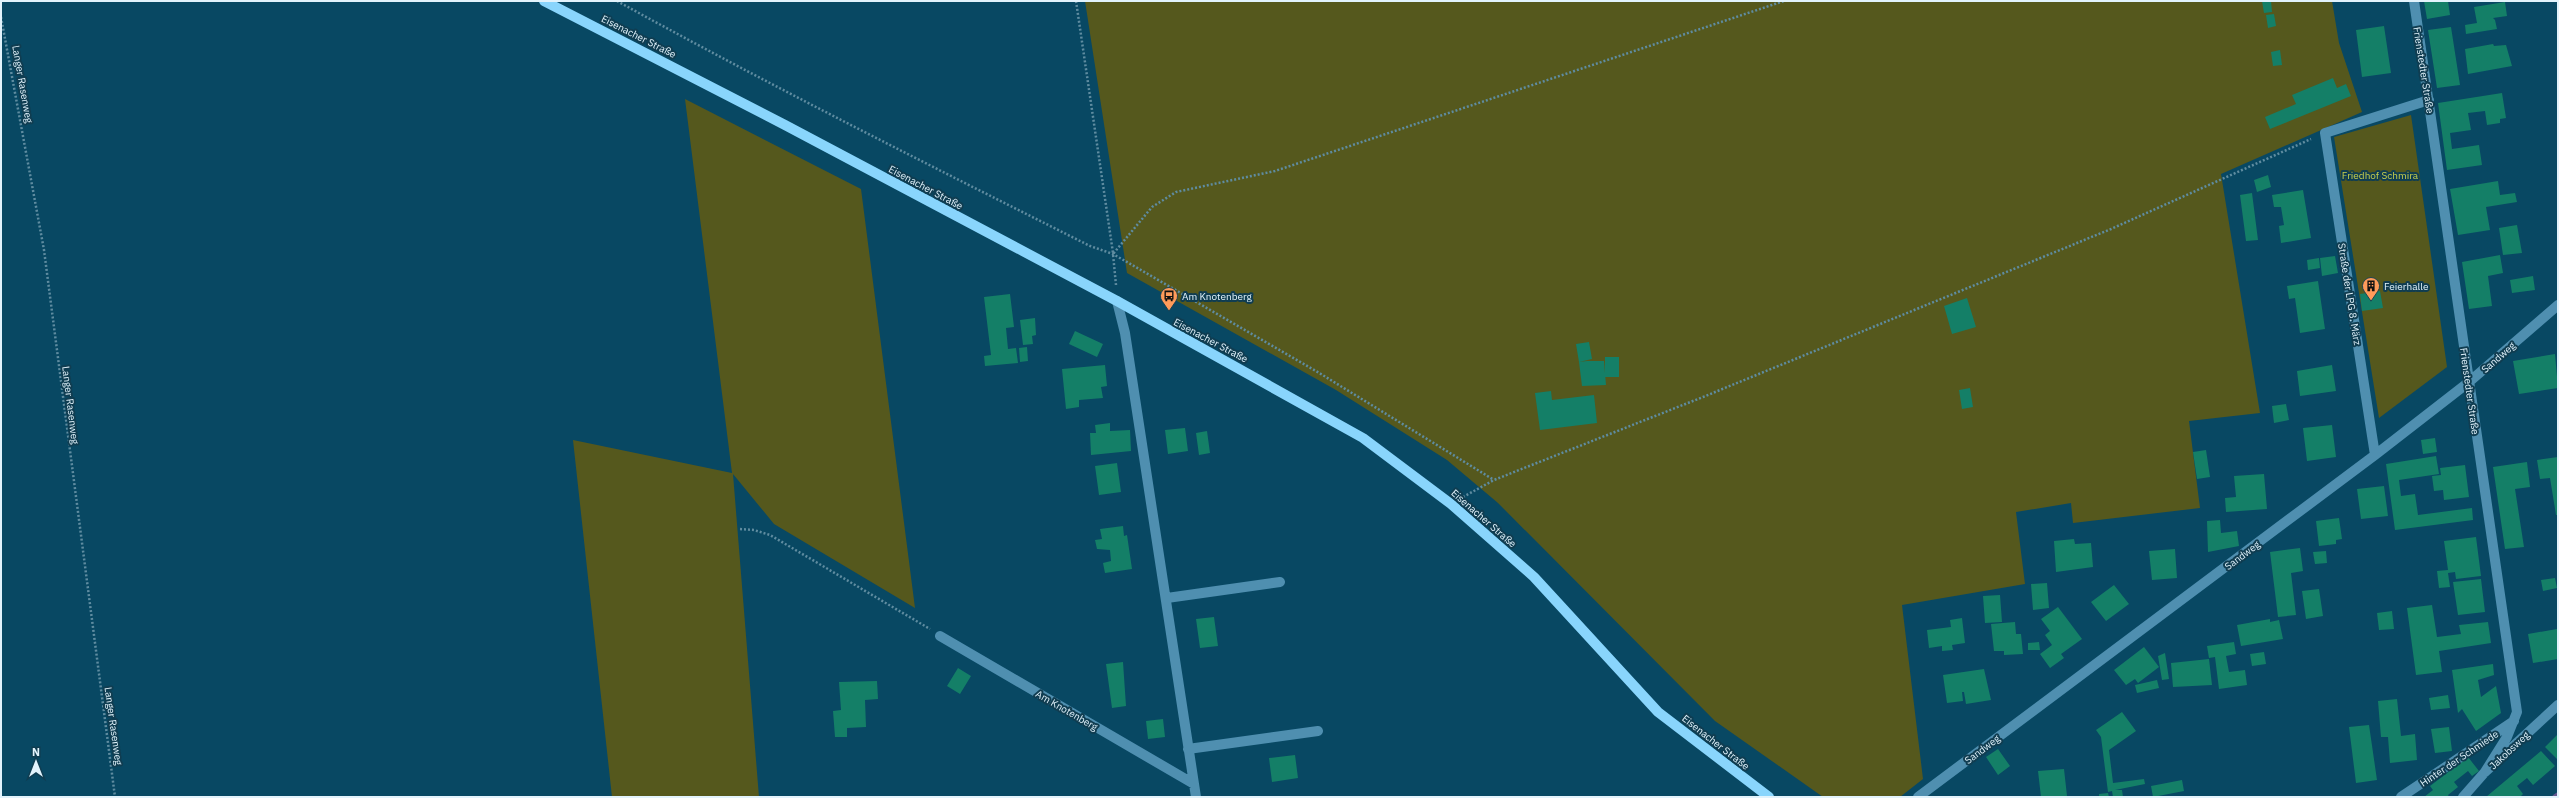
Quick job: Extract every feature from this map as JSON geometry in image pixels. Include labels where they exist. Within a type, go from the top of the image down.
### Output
[{"type":"main road","name":"Eisenacher Straße","points":[[544,1],[785,125],[1117,301],[1363,438],[1451,504],[1534,577],[1658,712],[1769,797]]},
{"type":"street","name":"Frienstedter Straße","points":[[2414,1],[2518,712],[2516,719],[2485,772]]},
{"type":"street","points":[[2325,133],[2429,100]]},
{"type":"street","name":"Straße der LPG 8. März","points":[[2325,133],[2375,455]]},
{"type":"street","points":[[1117,301],[1125,333],[1167,598],[1196,797]]},
{"type":"street","name":"Sandweg","points":[[1918,797],[2375,455],[2469,382],[2558,305]]},
{"type":"street","points":[[1167,598],[1280,582]]},
{"type":"street","name":"Am Knotenberg","points":[[940,636],[1194,784]]},
{"type":"street","name":"Jakobsweg","points":[[2463,797],[2485,772],[2558,705]]},
{"type":"street","name":"Hinter der Schmiede","points":[[2401,797],[2516,719]]},
{"type":"street","points":[[1188,749],[1318,731]]},
{"type":"path","points":[[617,1],[743,70],[834,117],[1090,246],[1113,254],[1316,370],[1494,480]]},
{"type":"path","points":[[1076,1],[1113,254],[1117,301]]},
{"type":"path","points":[[1113,254],[1152,207],[1176,192],[1275,171],[1784,1]]},
{"type":"path","name":"Langer Rasenweg","points":[[1,17],[44,250],[115,797]]},
{"type":"path","points":[[1451,504],[1494,480],[1703,397],[2111,229],[2325,133]]},
{"type":"path","points":[[740,529],[754,530],[770,535],[940,636]]},
{"type":"green space","points":[[1085,1],[2332,1],[2339,43],[2362,112],[2221,174],[2260,413],[2189,421],[2200,508],[2073,523],[2071,503],[2016,512],[2025,584],[1902,605],[1923,779],[1900,797],[1823,797],[1715,721],[1498,503],[1447,460],[1336,390],[1127,273]]},
{"type":"green space","points":[[685,99],[861,189],[915,608],[774,524],[733,474],[759,797],[612,797],[573,440],[732,473]]},
{"type":"green space","name":"Friedhof Schmira","points":[[2411,115],[2447,367],[2379,418],[2334,137]]},
{"type":"building","points":[[2262,1],[2271,1],[2272,12],[2264,13]]},
{"type":"building","points":[[2424,1],[2448,1],[2450,15],[2427,19]]},
{"type":"building","points":[[2505,2],[2507,16],[2493,18],[2497,29],[2466,34],[2465,25],[2477,23],[2474,7]]},
{"type":"building","points":[[2274,14],[2276,26],[2268,28],[2266,15]]},
{"type":"building","points":[[2384,26],[2391,73],[2362,77],[2356,30]]},
{"type":"building","points":[[2451,27],[2460,85],[2437,88],[2428,30]]},
{"type":"building","points":[[2493,44],[2494,46],[2506,45],[2512,66],[2468,74],[2465,49]]},
{"type":"building","points":[[2280,50],[2282,65],[2273,66],[2271,52]]},
{"type":"building","points":[[2333,78],[2337,88],[2346,84],[2351,96],[2270,129],[2265,117],[2296,104],[2292,95]]},
{"type":"building","points":[[2502,93],[2506,118],[2500,119],[2500,123],[2487,125],[2485,111],[2468,113],[2471,130],[2450,133],[2452,149],[2479,145],[2482,165],[2447,170],[2438,103]]},
{"type":"building","points":[[2268,175],[2271,187],[2257,192],[2254,180]]},
{"type":"building","points":[[2498,181],[2500,195],[2515,193],[2517,202],[2486,207],[2490,230],[2458,235],[2450,189]]},
{"type":"building","points":[[2303,190],[2311,238],[2281,243],[2279,226],[2284,225],[2281,207],[2274,207],[2272,195]]},
{"type":"building","points":[[2252,193],[2258,240],[2246,241],[2240,195]]},
{"type":"building","points":[[2517,225],[2522,253],[2503,255],[2499,228]]},
{"type":"building","points":[[2500,255],[2503,273],[2488,276],[2492,306],[2469,309],[2462,262]]},
{"type":"building","points":[[2335,256],[2338,273],[2322,276],[2320,258]]},
{"type":"building","points":[[2319,258],[2320,268],[2308,270],[2307,260]]},
{"type":"building","points":[[2533,276],[2535,290],[2512,293],[2510,280]]},
{"type":"building","points":[[2318,281],[2325,329],[2300,333],[2295,298],[2289,299],[2287,286]]},
{"type":"building","name":"Feierhalle","points":[[2380,291],[2383,308],[2362,311],[2360,294]]},
{"type":"building","points":[[1010,294],[1014,327],[1006,328],[1008,349],[1016,348],[1018,363],[985,366],[984,356],[991,355],[984,297]]},
{"type":"building","points":[[1967,298],[1976,327],[1952,334],[1944,306]]},
{"type":"building","points":[[1035,318],[1036,335],[1032,336],[1033,344],[1023,345],[1020,320]]},
{"type":"building","points":[[1075,331],[1103,344],[1097,357],[1069,344]]},
{"type":"building","points":[[1589,342],[1592,359],[1579,362],[1576,344]]},
{"type":"building","points":[[1027,347],[1028,361],[1020,362],[1019,348]]},
{"type":"building","points":[[2555,354],[2558,388],[2519,394],[2513,361]]},
{"type":"building","points":[[1605,357],[1619,357],[1619,377],[1605,377]]},
{"type":"building","points":[[1604,361],[1606,385],[1582,386],[1579,362]]},
{"type":"building","points":[[1105,365],[1107,386],[1101,387],[1103,398],[1079,400],[1079,407],[1066,409],[1062,369]]},
{"type":"building","points":[[2332,365],[2336,391],[2300,396],[2297,371]]},
{"type":"building","points":[[1970,388],[1973,407],[1962,409],[1959,390]]},
{"type":"building","points":[[1551,391],[1552,400],[1594,395],[1597,423],[1540,430],[1535,393]]},
{"type":"building","points":[[2286,404],[2289,420],[2274,423],[2272,406]]},
{"type":"building","points":[[1110,423],[1110,431],[1130,430],[1131,451],[1091,455],[1090,433],[1096,433],[1095,425]]},
{"type":"building","points":[[2332,425],[2336,457],[2307,461],[2303,428]]},
{"type":"building","points":[[1185,428],[1188,451],[1168,454],[1165,430]]},
{"type":"building","points":[[1207,431],[1210,453],[1199,455],[1196,433]]},
{"type":"building","points":[[2435,438],[2437,452],[2423,454],[2421,440]]},
{"type":"building","points":[[2206,450],[2210,477],[2197,479],[2193,452]]},
{"type":"building","points":[[2436,456],[2439,474],[2399,480],[2401,496],[2415,494],[2418,515],[2472,508],[2473,520],[2395,530],[2386,464]]},
{"type":"building","points":[[2558,457],[2558,515],[2556,515],[2550,478],[2540,479],[2537,460]]},
{"type":"building","points":[[2527,462],[2530,487],[2515,489],[2524,547],[2505,549],[2493,467]]},
{"type":"building","points":[[1117,463],[1121,492],[1099,495],[1095,466]]},
{"type":"building","points":[[2465,465],[2469,497],[2444,500],[2443,490],[2434,491],[2432,476],[2441,475],[2440,468]]},
{"type":"building","points":[[2264,474],[2267,509],[2226,512],[2225,498],[2236,497],[2234,476]]},
{"type":"building","points":[[2384,486],[2388,516],[2361,519],[2357,489]]},
{"type":"building","points":[[2339,518],[2342,539],[2336,540],[2336,544],[2319,546],[2316,521]]},
{"type":"building","points":[[2220,520],[2221,533],[2237,531],[2239,546],[2208,552],[2207,521]]},
{"type":"building","points":[[1123,526],[1124,536],[1127,535],[1132,569],[1105,573],[1103,563],[1111,561],[1110,550],[1097,549],[1095,540],[1102,539],[1100,529]]},
{"type":"building","points":[[2476,537],[2481,576],[2456,579],[2455,572],[2448,573],[2450,587],[2439,588],[2437,571],[2448,570],[2444,541]]},
{"type":"building","points":[[2074,539],[2075,544],[2091,543],[2093,567],[2056,572],[2054,541]]},
{"type":"building","points":[[2300,548],[2303,571],[2291,573],[2296,615],[2278,617],[2270,552]]},
{"type":"building","points":[[2175,549],[2177,578],[2152,580],[2149,551]]},
{"type":"building","points":[[2326,551],[2327,563],[2315,564],[2313,552]]},
{"type":"building","points":[[2555,578],[2557,588],[2543,591],[2541,580]]},
{"type":"building","points":[[2481,579],[2485,612],[2458,615],[2453,582]]},
{"type":"building","points":[[2047,583],[2049,608],[2033,610],[2031,584]]},
{"type":"building","points":[[2114,585],[2129,604],[2106,621],[2091,602]]},
{"type":"building","points":[[2319,589],[2323,616],[2306,619],[2302,591]]},
{"type":"building","points":[[2000,595],[2002,622],[1985,623],[1983,596]]},
{"type":"building","points":[[2432,605],[2437,637],[2461,634],[2459,625],[2488,622],[2491,643],[2439,651],[2442,672],[2416,675],[2407,608]]},
{"type":"building","points":[[2058,607],[2082,639],[2061,654],[2064,658],[2050,668],[2040,654],[2052,645],[2045,635],[2050,631],[2041,619]]},
{"type":"building","points":[[2392,611],[2394,629],[2379,630],[2377,613]]},
{"type":"building","points":[[1214,617],[1218,646],[1200,648],[1196,619]]},
{"type":"building","points":[[1962,618],[1965,643],[1952,645],[1953,650],[1942,651],[1942,646],[1929,648],[1927,630],[1951,627],[1950,620]]},
{"type":"building","points":[[2270,619],[2270,622],[2279,620],[2283,639],[2241,646],[2237,625]]},
{"type":"building","points":[[2015,622],[2016,634],[2021,634],[2023,654],[2004,655],[2004,651],[1994,651],[1991,624]]},
{"type":"building","points":[[2557,629],[2558,659],[2533,663],[2528,634]]},
{"type":"building","points":[[2039,642],[2040,650],[2028,650],[2028,643]]},
{"type":"building","points":[[2234,642],[2236,654],[2226,656],[2229,672],[2245,670],[2247,685],[2219,689],[2215,657],[2209,658],[2207,646]]},
{"type":"building","points":[[2144,647],[2159,667],[2138,683],[2135,679],[2126,685],[2114,670]]},
{"type":"building","points":[[2264,652],[2266,664],[2252,666],[2250,654]]},
{"type":"building","points":[[2165,653],[2169,679],[2162,680],[2158,656]]},
{"type":"building","points":[[2209,659],[2212,685],[2173,687],[2171,663]]},
{"type":"building","points":[[1123,662],[1126,706],[1112,708],[1106,664]]},
{"type":"building","points":[[2493,664],[2494,675],[2478,680],[2481,697],[2496,686],[2501,713],[2476,731],[2462,709],[2458,713],[2452,670]]},
{"type":"building","points":[[958,668],[971,676],[960,694],[947,686]]},
{"type":"building","points":[[1984,669],[1991,700],[1966,704],[1964,692],[1962,692],[1963,701],[1947,703],[1943,675]]},
{"type":"building","points":[[2157,680],[2159,688],[2137,693],[2135,685]]},
{"type":"building","points":[[877,681],[878,699],[865,700],[866,727],[847,728],[847,737],[835,737],[833,711],[841,710],[839,682]]},
{"type":"building","points":[[2448,695],[2450,708],[2431,710],[2429,698]]},
{"type":"building","points":[[2397,699],[2401,736],[2415,734],[2417,760],[2390,763],[2388,737],[2381,737],[2378,701]]},
{"type":"building","points":[[2122,712],[2136,731],[2109,750],[2113,783],[2144,779],[2145,784],[2115,790],[2122,790],[2123,797],[2113,797],[2112,791],[2108,792],[2101,737],[2096,730]]},
{"type":"building","points":[[1163,719],[1165,737],[1148,739],[1146,721]]},
{"type":"building","points":[[2369,725],[2377,780],[2356,783],[2349,727]]},
{"type":"building","points":[[2449,727],[2452,751],[2435,753],[2431,729]]},
{"type":"building","points":[[2558,734],[2558,760],[2545,747]]},
{"type":"building","points":[[1998,749],[2010,766],[1998,775],[1986,757]]},
{"type":"building","points":[[2541,751],[2555,766],[2533,785],[2527,778],[2517,786],[2523,794],[2520,797],[2486,797]]},
{"type":"building","points":[[1295,755],[1298,778],[1272,782],[1269,758]]},
{"type":"building","points":[[2468,757],[2479,771],[2472,776],[2468,771],[2454,782],[2458,787],[2448,795],[2449,797],[2424,797],[2433,790],[2430,786]]},
{"type":"building","points":[[2064,769],[2067,796],[2041,797],[2038,771]]},
{"type":"building","points":[[2182,780],[2184,791],[2153,797],[2151,786]]},
{"type":"building","points":[[2108,793],[2109,797],[2099,797],[2099,794]]},
{"type":"place","name":"Feierhalle","points":[[2371,301]]},
{"type":"place","name":"Am Knotenberg","points":[[1169,311]]}]
